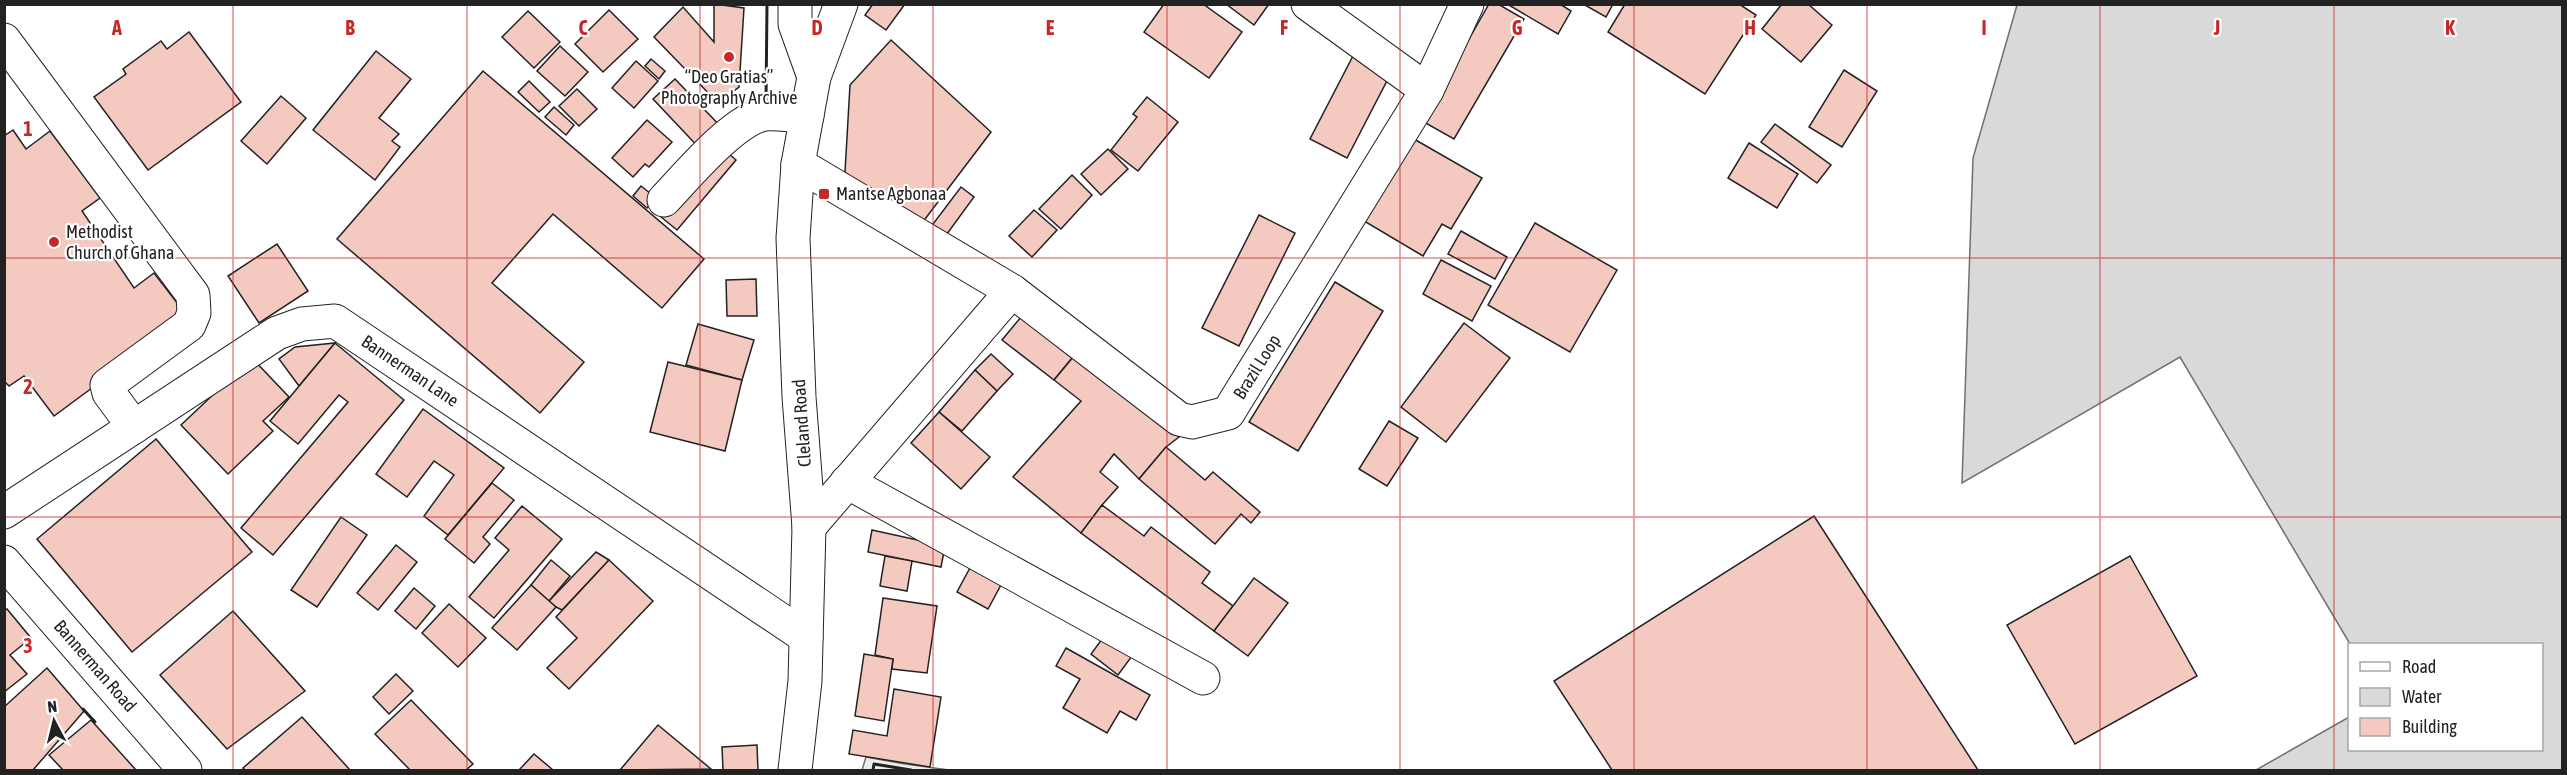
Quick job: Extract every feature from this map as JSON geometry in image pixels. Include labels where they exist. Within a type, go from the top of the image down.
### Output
[{"type":"street","points":[[795,4],[795,24],[814,77]]},
{"type":"street","name":"Cleland Road","points":[[795,771],[805,681],[809,527],[799,397],[794,238],[798,164],[814,77],[841,4]]},
{"type":"street","points":[[1308,4],[1427,90]]},
{"type":"street","name":"Brazil Loop","points":[[798,164],[1012,291],[1179,418],[1192,422],[1228,413],[1427,90],[1467,4]]},
{"type":"street","points":[[4,40],[193,296],[194,314],[189,325],[107,385],[109,393],[134,427]]},
{"type":"street","points":[[664,200],[723,140],[746,122],[764,114],[807,116]]},
{"type":"street","points":[[809,527],[1012,291]]},
{"type":"street","name":"Bannerman Lane","points":[[4,512],[278,333],[302,324],[335,321],[806,637]]},
{"type":"street","points":[[847,482],[1203,678]]},
{"type":"street","name":"Bannerman Road","points":[[4,562],[185,771]]},
{"type":"shaded area","points":[[866,757],[905,764],[949,770],[862,770]]},
{"type":"water","points":[[2017,5],[2562,5],[2562,770],[2256,770],[2348,718],[2348,751],[2543,751],[2543,643],[2349,643],[2180,357],[1962,483],[1973,158]]},
{"type":"building","points":[[714,4],[744,8],[739,87],[718,103],[654,37],[683,7],[714,42]]},
{"type":"building","points":[[873,4],[905,4],[886,30],[865,15]]},
{"type":"building","points":[[1164,4],[1203,4],[1242,32],[1209,78],[1144,32]]},
{"type":"building","points":[[1226,4],[1269,4],[1254,25]]},
{"type":"building","points":[[1489,4],[1498,4],[1524,19],[1454,139],[1422,121]]},
{"type":"building","points":[[1507,4],[1560,4],[1571,11],[1558,34]]},
{"type":"building","points":[[1583,4],[1613,4],[1606,17]]},
{"type":"building","points":[[1625,4],[1739,4],[1756,15],[1705,94],[1608,32]]},
{"type":"building","points":[[1782,4],[1808,4],[1832,25],[1801,62],[1762,29]]},
{"type":"building","points":[[609,10],[638,39],[603,72],[575,44]]},
{"type":"building","points":[[528,11],[560,42],[534,68],[502,37]]},
{"type":"building","points":[[189,32],[241,102],[148,170],[94,97],[126,74],[123,69],[161,41],[167,49]]},
{"type":"building","points":[[891,40],[991,132],[919,227],[879,203],[845,172],[850,85]]},
{"type":"building","points":[[560,46],[588,72],[565,96],[537,71]]},
{"type":"building","points":[[376,51],[411,79],[379,118],[399,134],[392,141],[400,147],[375,180],[313,130]]},
{"type":"building","points":[[1354,54],[1391,73],[1347,158],[1310,139]]},
{"type":"building","points":[[651,59],[665,71],[659,79],[645,66]]},
{"type":"building","points":[[636,61],[658,81],[634,108],[612,88]]},
{"type":"building","points":[[1844,70],[1877,91],[1842,147],[1809,127]]},
{"type":"building","points":[[483,71],[704,259],[662,308],[553,214],[492,283],[584,362],[540,413],[337,239]]},
{"type":"building","points":[[675,79],[726,132],[704,153],[653,99]]},
{"type":"building","points":[[529,81],[550,102],[539,112],[518,92]]},
{"type":"building","points":[[577,89],[597,109],[579,126],[559,106]]},
{"type":"building","points":[[281,96],[306,118],[267,164],[241,141]]},
{"type":"building","points":[[1147,97],[1178,122],[1138,171],[1111,150],[1137,117],[1133,114]]},
{"type":"building","points":[[554,107],[574,125],[566,135],[545,117]]},
{"type":"building","points":[[647,120],[672,142],[649,167],[645,164],[633,177],[612,158]]},
{"type":"building","points":[[1775,124],[1831,165],[1817,183],[1761,142]]},
{"type":"building","name":"Methodist Church of Ghana","points":[[13,130],[26,149],[50,131],[100,198],[82,211],[134,288],[154,273],[188,317],[54,416],[24,376],[9,386],[4,381],[4,136]]},
{"type":"building","points":[[1407,135],[1482,178],[1451,229],[1442,224],[1423,256],[1359,218]]},
{"type":"building","points":[[1749,143],[1798,174],[1777,208],[1728,178]]},
{"type":"building","points":[[720,146],[736,160],[677,230],[655,212]]},
{"type":"building","points":[[1108,149],[1128,169],[1101,195],[1081,174]]},
{"type":"building","points":[[1072,175],[1092,195],[1061,229],[1039,209]]},
{"type":"building","points":[[641,186],[656,198],[647,208],[633,196]]},
{"type":"building","points":[[961,187],[974,197],[944,238],[930,228]]},
{"type":"building","points":[[1034,210],[1057,230],[1032,257],[1009,236]]},
{"type":"building","points":[[1259,215],[1295,233],[1239,346],[1202,328]]},
{"type":"building","points":[[1535,223],[1617,270],[1570,352],[1488,305]]},
{"type":"building","points":[[1461,231],[1507,257],[1495,279],[1448,254]]},
{"type":"building","points":[[277,244],[308,291],[259,323],[228,276]]},
{"type":"building","points":[[1441,260],[1491,286],[1472,321],[1423,294]]},
{"type":"building","points":[[756,279],[757,316],[727,316],[726,280]]},
{"type":"building","points":[[1335,282],[1383,311],[1298,451],[1249,422]]},
{"type":"building","points":[[1021,317],[1072,358],[1054,380],[1002,340]]},
{"type":"building","points":[[1464,323],[1510,358],[1446,442],[1401,407]]},
{"type":"building","points":[[698,324],[754,340],[742,380],[686,365]]},
{"type":"building","points":[[335,343],[299,386],[279,359],[295,347]]},
{"type":"building","points":[[335,343],[404,400],[273,555],[241,528],[348,402],[339,395],[298,444],[270,421]]},
{"type":"building","points":[[1079,350],[1179,437],[1166,447],[1139,479],[1114,454],[1100,472],[1118,487],[1081,533],[1013,477],[1081,401],[1054,380]]},
{"type":"building","points":[[991,354],[1013,374],[997,391],[975,370]]},
{"type":"building","points":[[252,358],[289,397],[263,421],[273,431],[228,474],[181,425]]},
{"type":"building","points":[[668,362],[742,380],[725,451],[650,432]]},
{"type":"building","points":[[975,370],[997,391],[962,431],[939,412]]},
{"type":"building","points":[[423,409],[504,468],[448,535],[424,516],[454,475],[434,461],[407,497],[376,474]]},
{"type":"building","points":[[939,412],[990,457],[961,489],[911,443]]},
{"type":"building","points":[[1389,421],[1418,438],[1387,486],[1359,469]]},
{"type":"building","points":[[156,439],[252,552],[132,652],[37,539]]},
{"type":"building","points":[[1166,447],[1205,480],[1213,472],[1260,512],[1251,523],[1241,514],[1215,544],[1139,479]]},
{"type":"building","points":[[492,483],[514,500],[483,537],[490,544],[474,563],[445,539]]},
{"type":"building","points":[[1102,505],[1144,536],[1151,527],[1210,572],[1202,583],[1233,606],[1214,631],[1081,533]]},
{"type":"building","points":[[522,506],[562,539],[494,618],[469,597],[509,550],[495,538]]},
{"type":"building","points":[[1814,516],[1978,770],[1612,770],[1554,681]]},
{"type":"building","points":[[341,517],[367,535],[317,607],[291,590]]},
{"type":"building","points":[[872,530],[945,546],[941,567],[868,552]]},
{"type":"building","points":[[396,545],[417,562],[378,610],[357,593]]},
{"type":"building","points":[[596,552],[609,560],[562,610],[556,607],[549,601]]},
{"type":"building","points":[[885,556],[912,561],[907,591],[880,586]]},
{"type":"building","points":[[2130,556],[2197,676],[2075,744],[2007,625]]},
{"type":"building","points":[[551,560],[570,576],[549,601],[531,585]]},
{"type":"building","points":[[609,560],[653,601],[569,689],[547,668],[577,638],[556,617]]},
{"type":"building","points":[[971,566],[1002,583],[988,609],[957,592]]},
{"type":"building","points":[[1254,578],[1288,603],[1248,656],[1214,631]]},
{"type":"building","points":[[531,585],[556,607],[517,650],[492,628]]},
{"type":"building","points":[[414,588],[435,606],[416,629],[395,611]]},
{"type":"building","points":[[883,598],[937,606],[927,673],[892,669],[893,659],[875,655]]},
{"type":"building","points":[[449,604],[486,638],[458,667],[422,633]]},
{"type":"building","points":[[7,609],[31,638],[10,655],[27,674],[4,692],[4,611]]},
{"type":"building","points":[[233,611],[305,691],[227,749],[160,675]]},
{"type":"building","points":[[1108,631],[1135,652],[1118,675],[1091,654]]},
{"type":"building","points":[[1066,648],[1150,695],[1136,720],[1120,711],[1107,733],[1063,708],[1080,679],[1056,666]]},
{"type":"building","points":[[864,654],[893,659],[884,721],[855,716]]},
{"type":"building","points":[[47,668],[84,711],[33,770],[4,770],[4,707]]},
{"type":"building","points":[[396,674],[413,691],[389,714],[373,697]]},
{"type":"building","points":[[894,689],[941,697],[930,767],[849,754],[853,730],[887,736]]},
{"type":"building","points":[[411,700],[473,764],[466,770],[410,770],[375,734]]},
{"type":"building","points":[[302,717],[350,770],[245,770],[243,768]]},
{"type":"building","points":[[91,720],[136,770],[63,770],[49,755]]},
{"type":"building","points":[[658,725],[711,769],[620,770]]},
{"type":"building","points":[[757,745],[758,770],[723,770],[722,747]]},
{"type":"building","points":[[534,754],[553,770],[519,770]]},
{"type":"wall","points":[[750,101],[766,101],[767,4]]},
{"type":"wall","points":[[83,709],[95,722]]},
{"type":"wall","points":[[873,770],[874,764],[911,770]]},
{"type":"place","name":"“Deo Gratias” Photography Archive","points":[[729,57]]},
{"type":"place","name":"Mantse Agbonaa","points":[[824,194]]},
{"type":"place","name":"Methodist Church of Ghana","points":[[54,242]]}]
